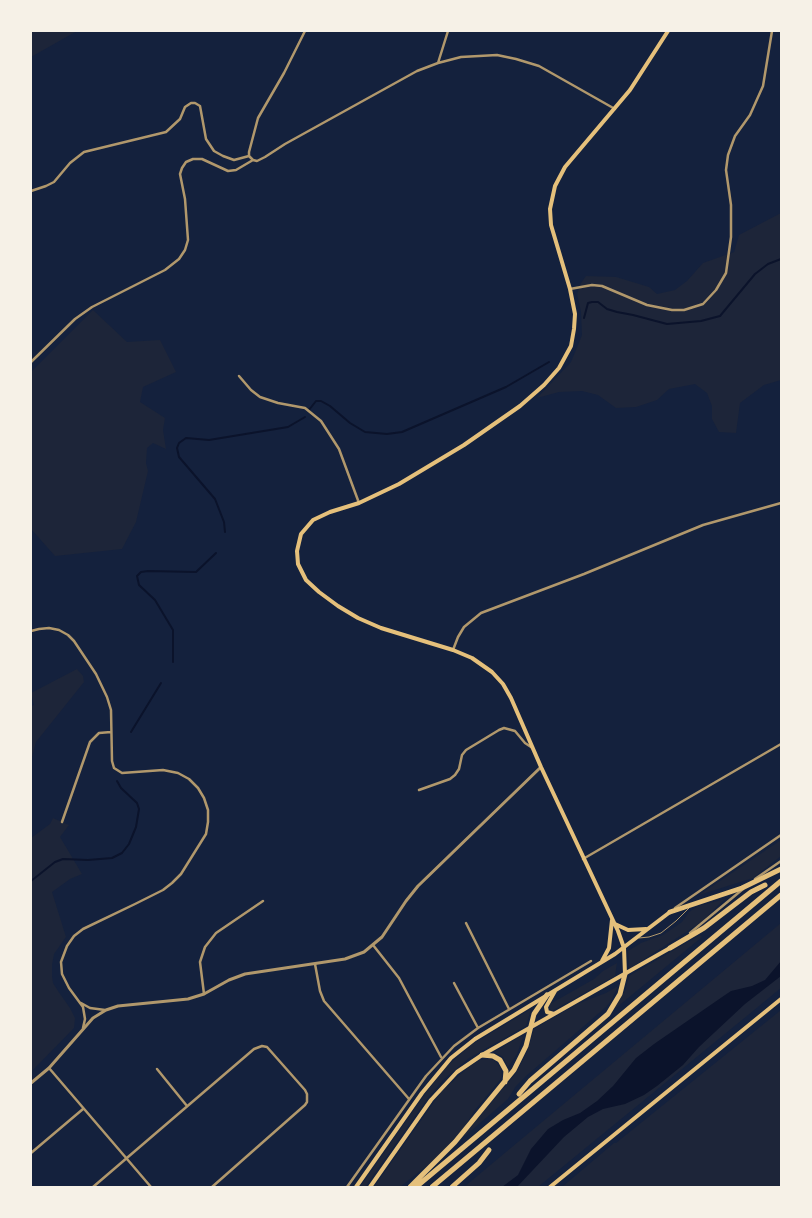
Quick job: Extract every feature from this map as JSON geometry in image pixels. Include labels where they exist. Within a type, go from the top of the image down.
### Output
[{"type":"highway","points":[[670,912],[754,883],[779,870]]},
{"type":"highway","points":[[416,1187],[781,881]]},
{"type":"highway","points":[[670,948],[704,928],[746,896],[765,885]]},
{"type":"highway","points":[[432,1187],[781,895]]},
{"type":"highway","points":[[519,1094],[530,1081],[608,1014],[620,994],[625,974]]},
{"type":"highway","points":[[410,1187],[455,1142],[505,1082],[522,1057],[536,1009],[547,995]]},
{"type":"highway","points":[[482,1055],[493,1056],[500,1060],[505,1069],[505,1082]]},
{"type":"highway","points":[[452,1187],[479,1163],[489,1150]]},
{"type":"main road","points":[[625,974],[624,948],[615,924],[541,767],[511,698],[498,678],[479,662],[453,650],[392,632],[358,618],[318,592],[302,575],[298,564],[297,551],[298,540],[304,528],[320,515],[359,502],[399,484],[477,437],[501,421],[544,385],[556,372],[564,360],[573,338],[575,314],[552,225],[550,209],[553,193],[565,167],[615,109],[646,67],[668,31]]},
{"type":"main road","points":[[356,1187],[422,1093],[447,1062],[468,1044],[624,948],[670,912]]},
{"type":"main road","points":[[600,964],[609,948],[612,918]]},
{"type":"main road","points":[[615,924],[628,930],[648,928]]},
{"type":"main road","points":[[370,1187],[431,1100],[458,1072],[482,1055],[670,948]]},
{"type":"main road","points":[[554,1014],[547,1012],[546,1007],[556,989]]},
{"type":"main road","points":[[550,1187],[781,999]]},
{"type":"street","points":[[249,156],[251,140],[258,118],[305,31]]},
{"type":"street","points":[[438,63],[448,31]]},
{"type":"street","points":[[570,289],[592,285],[602,286],[648,305],[672,310],[684,310],[703,304],[716,290],[726,273],[731,237],[731,205],[726,170],[728,155],[735,136],[750,114],[763,86],[772,31]]},
{"type":"street","points":[[31,362],[75,319],[92,307],[165,270],[179,259],[185,250],[188,240],[180,174],[186,162],[193,159],[202,159],[228,171],[236,170],[253,160],[257,161],[407,76],[438,63],[479,56],[497,55],[516,58],[539,66],[615,109]]},
{"type":"street","points":[[31,191],[54,182],[70,163],[84,152],[166,132],[180,119],[185,107],[191,103],[200,106],[206,139],[214,151],[234,160],[249,156]]},
{"type":"street","points":[[249,156],[253,160]]},
{"type":"street","points":[[240,376],[251,390],[260,396],[278,403],[305,408],[320,421],[339,449],[359,502]]},
{"type":"street","points":[[453,650],[464,627],[482,613],[584,574],[703,525],[781,503]]},
{"type":"street","points":[[31,632],[44,628],[64,632],[74,641],[96,674],[107,697],[112,717],[112,764],[116,770],[122,773],[163,770],[184,776],[194,783],[201,793],[208,810],[206,834],[184,869],[172,883],[163,890],[136,904],[83,929],[70,941],[62,956],[62,974],[68,988],[80,1002],[85,1012],[82,1030]]},
{"type":"street","points":[[419,790],[450,779],[459,769],[462,755],[466,750],[504,728],[515,731],[525,743],[534,749]]},
{"type":"street","points":[[62,822],[90,742],[100,733],[111,732]]},
{"type":"street","points":[[584,859],[781,744]]},
{"type":"street","points":[[31,1083],[49,1068],[93,1018],[106,1010],[118,1006],[188,999],[204,994],[229,980],[245,974],[352,957],[373,946],[386,933],[418,886],[541,767]]},
{"type":"street","points":[[670,912],[781,835]]},
{"type":"street","points":[[670,948],[758,877],[781,861]]},
{"type":"street","points":[[204,994],[200,962],[205,947],[216,933],[263,901]]},
{"type":"street","points":[[466,923],[509,1010]]},
{"type":"street","points":[[373,946],[399,978],[442,1057]]},
{"type":"street","points":[[347,1187],[442,1057],[478,1028],[591,961]]},
{"type":"street","points":[[315,964],[320,991],[324,1001],[410,1099]]},
{"type":"street","points":[[454,983],[478,1028]]},
{"type":"street","points":[[80,1002],[95,1009],[106,1010]]},
{"type":"street","points":[[93,1187],[254,1049],[262,1046],[270,1049],[305,1090],[307,1102],[212,1187]]},
{"type":"street","points":[[49,1068],[151,1187]]},
{"type":"street","points":[[156,1069],[187,1106]]},
{"type":"street","points":[[31,1153],[84,1108]]},
{"type":"lane","points":[[637,938],[649,937],[661,932],[676,921],[695,902]]},
{"type":"shaded area","points":[[31,31],[77,31],[31,57]]},
{"type":"shaded area","points":[[781,213],[781,380],[764,385],[740,403],[736,433],[719,432],[712,419],[712,406],[707,393],[695,384],[669,389],[657,400],[636,407],[616,408],[598,395],[582,391],[559,392],[537,398],[571,362],[582,335],[581,312],[577,294],[586,276],[616,277],[649,287],[657,294],[675,290],[687,281],[703,263],[734,252],[739,235]]},
{"type":"shaded area","points":[[93,310],[127,342],[160,340],[176,372],[143,387],[140,402],[165,418],[163,430],[166,449],[153,443],[147,448],[146,463],[148,471],[136,522],[122,549],[55,556],[31,529],[31,372]]},
{"type":"shaded area","points":[[77,669],[83,676],[84,682],[36,742],[31,761],[31,706],[34,705],[31,693]]},
{"type":"shaded area","points":[[53,818],[69,825],[60,837],[82,874],[70,879],[52,892],[66,937],[54,954],[52,965],[53,983],[75,1018],[74,1028],[31,1072],[31,838],[50,824]]},
{"type":"shaded area","points":[[781,840],[781,856],[753,878],[699,895]]},
{"type":"shaded area","points":[[725,899],[700,923],[629,969],[628,951],[641,943],[663,935],[682,922],[689,912],[698,906]]},
{"type":"shaded area","points":[[781,923],[781,988],[538,1187],[464,1187]]},
{"type":"shaded area","points":[[700,935],[702,937],[615,1007],[625,991],[629,976]]},
{"type":"shaded area","points":[[781,961],[781,976],[745,1004],[699,1047],[683,1065],[644,1095],[625,1104],[603,1109],[588,1117],[564,1137],[517,1187],[502,1187],[518,1175],[531,1149],[548,1129],[580,1113],[597,1101],[613,1086],[636,1058],[654,1044],[731,991],[752,986],[765,980]]},
{"type":"shaded area","points":[[617,963],[615,976],[552,1011],[550,1009],[550,1004],[594,979]]},
{"type":"shaded area","points":[[618,986],[606,1007],[526,1076],[516,1086],[508,1099],[464,1135],[516,1073],[527,1052],[534,1029],[577,1004],[606,993]]},
{"type":"shaded area","points":[[531,1009],[526,1026],[469,1058],[443,1080],[428,1098],[365,1187],[360,1187],[446,1067],[471,1045]]},
{"type":"shaded area","points":[[781,1010],[781,1187],[562,1187],[614,1143]]},
{"type":"shaded area","points":[[521,1036],[523,1037],[517,1054],[508,1067],[503,1057],[494,1052]]},
{"type":"shaded area","points":[[480,1060],[494,1060],[501,1068],[502,1076],[474,1111],[464,1128],[434,1160],[400,1187],[374,1187],[441,1092],[470,1066]]},
{"type":"waterway","points":[[584,318],[588,303],[592,302],[598,302],[607,309],[617,312],[667,324],[701,321],[720,316],[755,274],[768,264],[781,259]]},
{"type":"waterway","points":[[309,410],[316,401],[321,401],[365,432],[387,434],[402,432],[506,387],[549,362]]},
{"type":"waterway","points":[[225,532],[224,522],[215,499],[179,457],[177,448],[179,443],[186,438],[209,440],[288,427],[305,417]]},
{"type":"waterway","points":[[173,662],[173,630],[155,600],[139,585],[137,576],[141,572],[148,571],[196,572],[216,553]]},
{"type":"waterway","points":[[131,732],[161,683]]},
{"type":"waterway","points":[[31,881],[55,862],[63,859],[88,860],[112,858],[122,853],[129,844],[136,827],[139,809],[137,803],[121,788],[117,781]]}]
